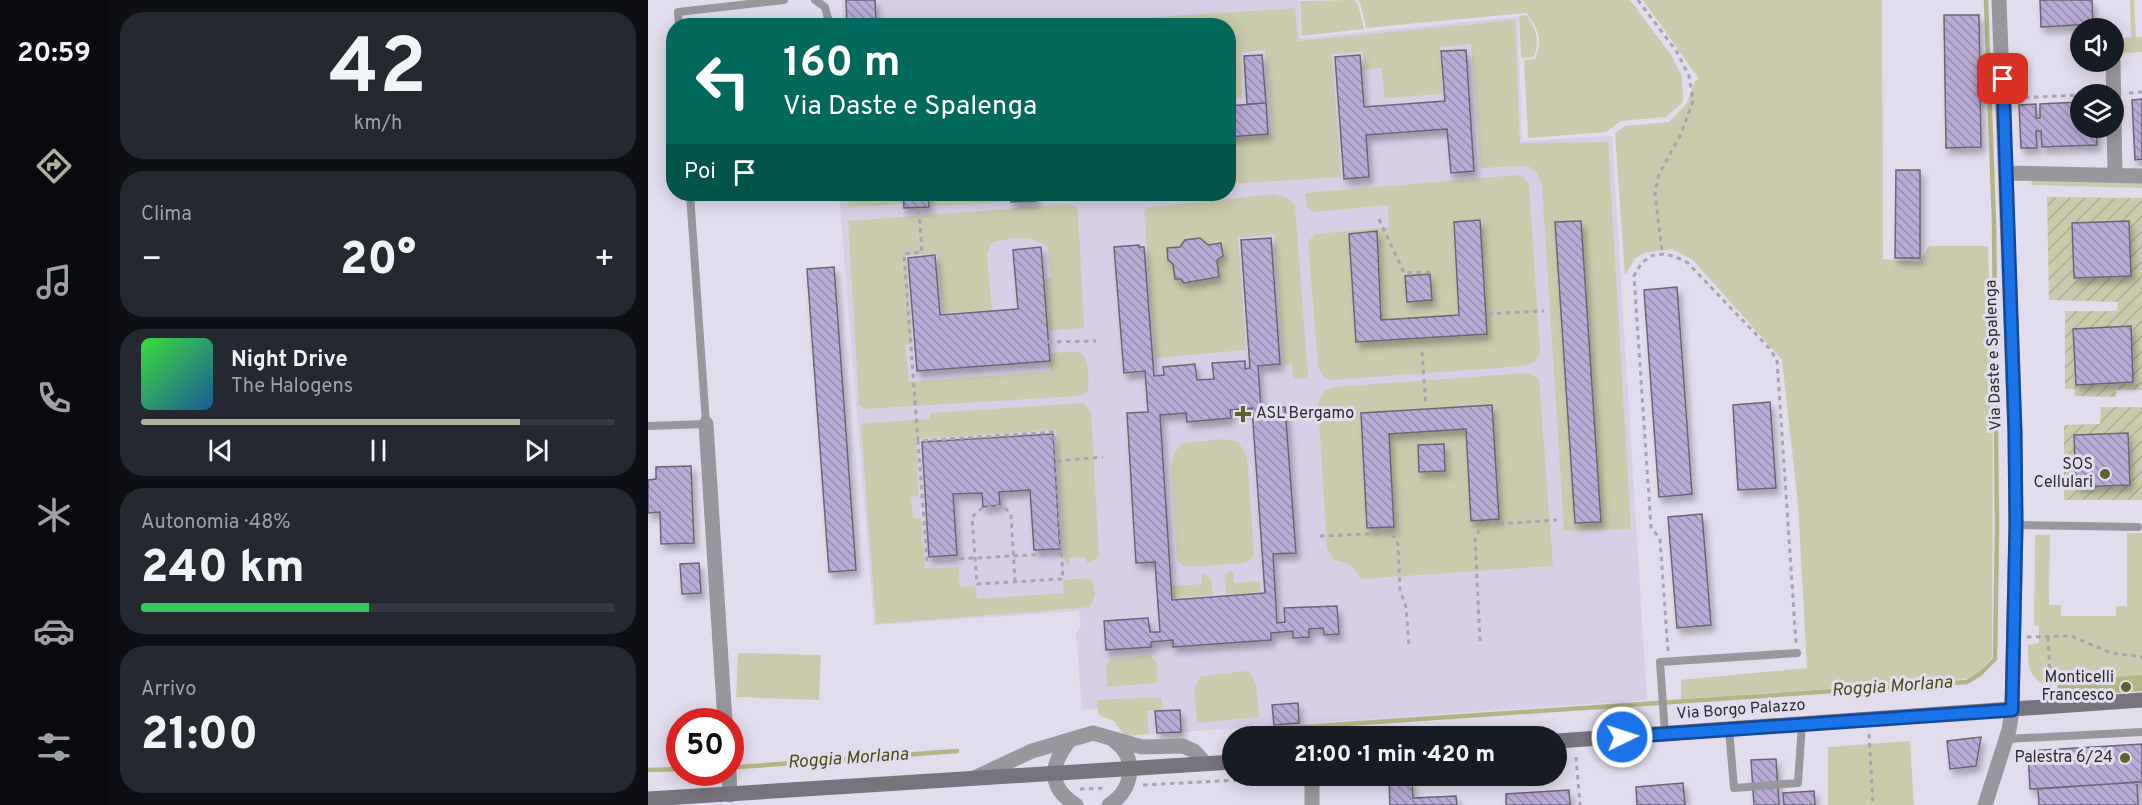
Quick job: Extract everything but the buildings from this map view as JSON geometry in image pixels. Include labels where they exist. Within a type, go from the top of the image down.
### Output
[{"type":"main road","name":"Via Borgo Palazzo","points":[[1567,740],[1664,728],[1729,729],[2142,700]]},
{"type":"main road","points":[[648,799],[1222,762]]},
{"type":"street","name":"Via Daste e Spalenga","points":[[1985,805],[2006,739],[2012,710],[2016,525],[2015,433],[1999,0]]},
{"type":"street","points":[[2113,72],[2115,175]]},
{"type":"street","points":[[2006,173],[2142,176]]},
{"type":"street","points":[[706,424],[724,708]]},
{"type":"street","points":[[974,778],[1032,750],[1093,733],[1142,747],[1184,746],[1194,751],[1205,763]]},
{"type":"street","points":[[1108,736],[1119,744],[1127,755],[1130,768],[1130,777],[1125,789],[1116,800],[1108,805]]},
{"type":"street","points":[[1070,740],[1058,754],[1054,772],[1060,791],[1076,805]]},
{"type":"street","points":[[730,786],[730,795]]},
{"type":"street","points":[[1312,786],[1312,805]]},
{"type":"lane","points":[[678,18],[678,12],[784,0]]},
{"type":"lane","points":[[815,0],[825,4]]},
{"type":"lane","points":[[648,426],[706,424],[690,201]]},
{"type":"lane","points":[[2016,525],[2138,527]]},
{"type":"lane","points":[[1664,728],[1660,662],[1797,653]]},
{"type":"lane","points":[[1729,729],[1734,788],[1798,783],[1802,724]]},
{"type":"lane","points":[[2006,739],[2142,732]]},
{"type":"path","points":[[1638,0],[1677,52],[1689,76],[1692,101],[1681,134],[1659,174],[1655,193],[1662,253]]},
{"type":"path","points":[[2004,99],[2070,96]]},
{"type":"path","points":[[919,211],[922,252],[904,254],[927,560],[1062,553]]},
{"type":"path","points":[[1379,219],[1404,273],[1430,272]]},
{"type":"path","points":[[1669,661],[1660,539],[1651,527],[1634,276],[1639,265],[1650,257],[1662,253],[1674,255],[1688,263],[1769,348],[1777,360],[1797,653]]},
{"type":"path","points":[[1488,314],[1544,311]]},
{"type":"path","points":[[1048,342],[1096,341]]},
{"type":"path","points":[[1422,352],[1426,406]]},
{"type":"path","points":[[918,441],[1054,432],[1063,579],[977,585],[972,517],[982,508],[1001,506],[1011,515],[1016,582]]},
{"type":"path","points":[[1056,461],[1103,457]]},
{"type":"path","points":[[1480,641],[1474,537],[1483,525],[1557,520]]},
{"type":"path","points":[[1320,536],[1386,533],[1395,537],[1398,544],[1400,590],[1406,607],[1409,645]]},
{"type":"path","points":[[2026,637],[2072,636],[2111,653],[2142,657]]},
{"type":"path","points":[[2048,637],[2052,706]]},
{"type":"path","points":[[1868,720],[1873,805]]},
{"type":"path","points":[[1576,757],[1580,805]]},
{"type":"path","points":[[1138,786],[1222,781]]},
{"type":"shaded area","name":"ASL Bergamo","points":[[841,0],[1299,0],[1301,38],[1518,17],[1522,141],[1612,136],[1647,700],[1270,726],[1222,726],[1222,729],[1125,736],[1119,725],[1102,717],[1098,714],[1097,709],[1082,710],[1076,633],[1081,626],[1079,611],[874,625],[840,201],[1236,201],[1236,18],[842,18]]},
{"type":"green space","points":[[1354,0],[1358,4],[1364,29],[1302,36],[1300,1]]},
{"type":"green space","points":[[1357,0],[1630,0],[1671,55],[1682,76],[1683,102],[1666,117],[1621,121],[1606,132],[1528,138],[1524,60],[1535,59],[1539,40],[1537,30],[1526,13],[1366,28],[1360,3]]},
{"type":"green space","points":[[1643,0],[1882,0],[1883,259],[1919,262],[1929,246],[1988,246],[1993,389],[1992,657],[1979,672],[1966,679],[1681,699],[1681,680],[1807,668],[1798,505],[1782,360],[1693,260],[1672,249],[1644,253],[1635,258],[1625,276],[1615,133],[1625,126],[1669,122],[1687,103],[1695,81],[1699,79]]},
{"type":"green space","points":[[2130,0],[2134,0],[2136,37],[2142,37],[2142,52],[2124,53],[2124,38],[2131,37]]},
{"type":"green space","points":[[1295,8],[1298,41],[1515,20],[1520,143],[1608,142],[1631,529],[1564,531],[1542,186],[1537,173],[1528,166],[1481,168],[1471,44],[1440,47],[1442,94],[1385,98],[1381,68],[1365,70],[1363,52],[1332,54],[1341,177],[1236,184],[1236,137],[1273,134],[1265,50],[1242,52],[1242,98],[1236,98],[1236,18],[1144,18]]},
{"type":"green space","points":[[1526,15],[1535,30],[1537,46],[1534,57],[1521,58],[1519,16]]},
{"type":"green space","points":[[1517,175],[1524,178],[1529,185],[1540,350],[1535,362],[1524,366],[1331,380],[1323,376],[1318,366],[1308,242],[1315,234],[1389,227],[1388,205],[1313,212],[1307,207],[1305,193]]},
{"type":"green space","points":[[2039,179],[2142,182],[2142,188],[2031,185],[2032,181]]},
{"type":"green space","points":[[1274,194],[1288,198],[1295,205],[1308,375],[1305,378],[1295,379],[1292,364],[1284,365],[1274,234],[1238,238],[1246,350],[1155,358],[1144,212],[1150,207],[1207,201],[1236,201],[1236,198]]},
{"type":"green space","points":[[2047,197],[2142,198],[2142,390],[2116,390],[2116,397],[2075,396],[2075,389],[2065,389],[2065,311],[2117,311],[2118,302],[2049,300]]},
{"type":"green space","points":[[848,201],[902,201],[902,204],[849,207]]},
{"type":"green space","points":[[931,201],[1008,201],[1008,202],[931,206]]},
{"type":"green space","points":[[1069,204],[1075,206],[1078,212],[1084,328],[1049,331],[1044,279],[1051,278],[1048,248],[1035,240],[1013,238],[991,243],[987,256],[992,310],[943,313],[937,254],[906,255],[912,344],[905,345],[909,382],[1050,371],[1050,353],[1081,353],[1087,362],[1088,389],[1086,394],[864,409],[859,405],[848,221]]},
{"type":"green space","points":[[1527,373],[1539,378],[1553,566],[1361,579],[1350,566],[1334,560],[1327,549],[1318,403],[1324,391],[1334,387]]},
{"type":"green space","points":[[1083,403],[1091,411],[1099,553],[1091,562],[1087,563],[1086,557],[1069,558],[1070,564],[1065,565],[1056,430],[916,439],[919,496],[911,497],[913,518],[921,518],[925,569],[957,567],[960,587],[975,586],[977,599],[1063,593],[1063,580],[1086,578],[1093,582],[1095,595],[1090,607],[876,624],[861,426],[865,423],[930,419],[930,413]]},
{"type":"green space","points":[[2101,407],[2142,407],[2142,500],[2064,500],[2064,425],[2100,424]]},
{"type":"green space","points":[[1224,439],[1238,442],[1247,456],[1254,554],[1251,560],[1244,563],[1188,567],[1177,560],[1171,468],[1175,451],[1184,443]]},
{"type":"green space","points":[[2127,533],[2142,533],[2142,678],[2043,684],[2031,672],[2028,657],[2028,645],[2039,643],[2039,626],[2034,625],[2035,535],[2050,535],[2049,605],[2061,605],[2061,616],[2116,616],[2116,606],[2127,606]]},
{"type":"green space","points":[[1233,571],[1234,583],[1260,581],[1260,592],[1226,594],[1224,576]]},
{"type":"green space","points":[[1201,573],[1211,578],[1213,595],[1173,598],[1172,586],[1202,584]]},
{"type":"green space","points":[[738,653],[821,655],[819,700],[736,697]]},
{"type":"green space","points":[[1150,655],[1157,663],[1157,683],[1107,687],[1106,666],[1110,659]]},
{"type":"green space","points":[[1249,671],[1256,685],[1259,717],[1197,723],[1194,689],[1201,676]]},
{"type":"green space","points":[[1161,697],[1163,710],[1147,711],[1149,734],[1125,736],[1114,721],[1098,714],[1097,700]]},
{"type":"green space","points":[[1910,741],[1914,805],[1828,805],[1828,747]]},
{"type":"waterway","name":"Roggia Morlana","points":[[1317,726],[1967,682],[1980,674],[1995,659],[1997,527],[1994,223],[1986,0]]},
{"type":"waterway","points":[[2065,689],[2142,683]]},
{"type":"waterway","name":"Roggia Morlana","points":[[744,767],[957,751]]},
{"type":"waterway","name":"Roggia Morlana","points":[[648,770],[666,769]]},
{"type":"place","name":"ASL Bergamo","points":[[1243,414]]},
{"type":"place","name":"SOS Cellulari","points":[[2105,474]]},
{"type":"place","name":"Monticelli Francesco","points":[[2126,687]]},
{"type":"place","name":"Palestra 6/24","points":[[2125,758]]},
{"type":"route","points":[[1622,737],[2012,710],[2016,525],[2015,433],[2003,79]]}]
